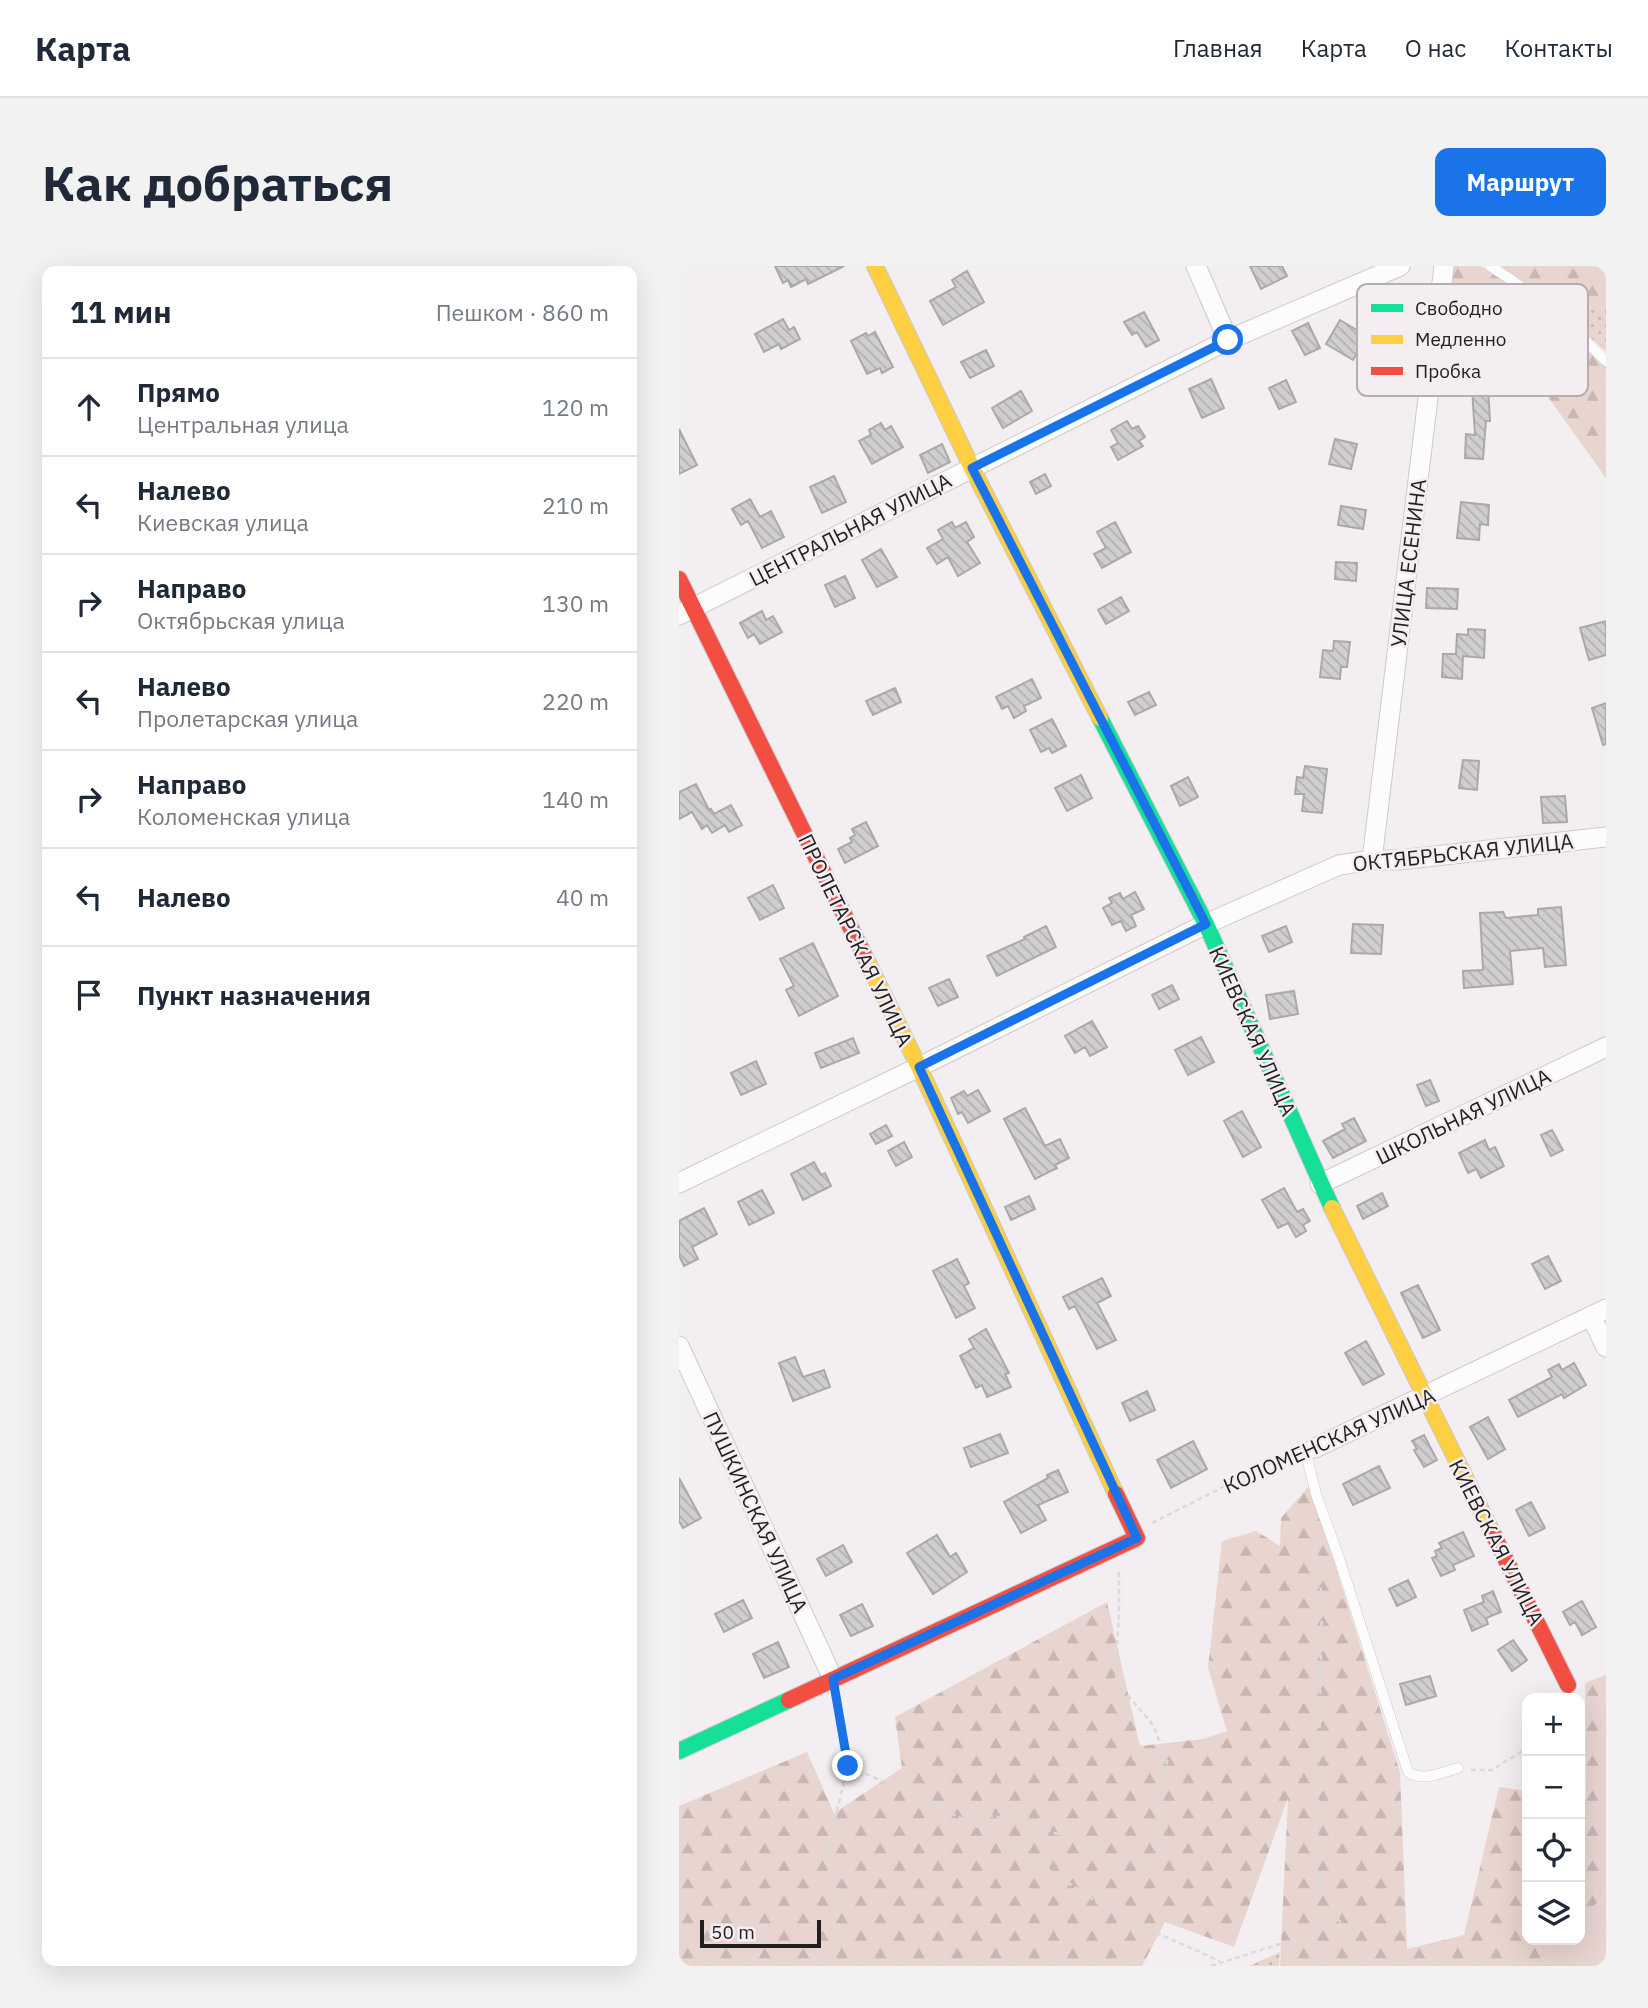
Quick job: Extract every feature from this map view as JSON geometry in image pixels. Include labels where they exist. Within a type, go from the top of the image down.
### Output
[{"type":"street","name":"КИЕВСКАЯ УЛИЦА","points":[[875,266],[972,468],[1206,924],[1320,1184],[1568,1685]]},
{"type":"street","points":[[1196,266],[1228,340]]},
{"type":"street","name":"ЦЕНТРАЛЬНАЯ УЛИЦА","points":[[1358,284],[1400,266]]},
{"type":"street","name":"УЛИЦА ЕСЕНИНА","points":[[1442,284],[1444,266]]},
{"type":"street","name":"ЦЕНТРАЛЬНАЯ УЛИЦА","points":[[686,611],[1228,340],[1357,284]]},
{"type":"street","name":"УЛИЦА ЕСЕНИНА","points":[[1372,860],[1428,396]]},
{"type":"street","name":"ПРОЛЕТАРСКАЯ УЛИЦА","points":[[679,579],[686,611],[919,1067],[1134,1532]]},
{"type":"street","name":"ОКТЯБРЬСКАЯ УЛИЦА","points":[[679,1183],[1206,924],[1339,865],[1606,837]]},
{"type":"street","name":"ШКОЛЬНАЯ УЛИЦА","points":[[1320,1184],[1606,1047]]},
{"type":"street","points":[[1598,1313],[1606,1347]]},
{"type":"street","name":"КОЛОМЕНСКАЯ УЛИЦА","points":[[1315,1448],[1598,1313]]},
{"type":"street","name":"ПУШКИНСКАЯ УЛИЦА","points":[[679,1346],[833,1679]]},
{"type":"street","points":[[679,1751],[1137,1538],[1134,1532]]},
{"type":"lane","points":[[1490,266],[1515,284]]},
{"type":"lane","points":[[1588,344],[1606,361]]},
{"type":"lane","points":[[1315,1448],[1307,1457],[1316,1494],[1408,1772],[1425,1778],[1458,1768]]},
{"type":"path","name":"КОЛОМЕНСКАЯ УЛИЦА","points":[[1134,1532],[1298,1449],[1315,1448]]},
{"type":"path","points":[[1314,1524],[1322,1603],[1315,1966]]},
{"type":"path","points":[[930,1802],[1038,1826],[1115,1858],[1142,1861],[1165,1848],[1161,1799],[1167,1761],[1153,1725],[1116,1681],[1118,1546]]},
{"type":"path","points":[[819,1966],[838,1935],[829,1842],[848,1766],[833,1679]]},
{"type":"path","points":[[1458,1768],[1492,1770],[1522,1751]]},
{"type":"path","points":[[848,1766],[930,1802],[1018,1849],[1116,1915],[1220,1961]]},
{"type":"path","points":[[1317,1871],[1338,1919],[1371,1966]]},
{"type":"path","points":[[1211,1966],[1316,1932]]},
{"type":"green space","points":[[1448,266],[1480,266],[1507,284],[1446,284]]},
{"type":"green space","points":[[1501,266],[1606,266],[1606,351],[1588,336],[1588,284],[1522,284]]},
{"type":"green space","points":[[1606,306],[1606,351],[1588,336],[1588,310]]},
{"type":"green space","points":[[1588,350],[1606,365],[1606,478],[1547,396],[1588,396]]},
{"type":"green space","points":[[1310,1485],[1400,1772],[1407,1949],[1464,1935],[1499,1787],[1522,1790],[1522,1945],[1560,1945],[1542,1966],[1280,1966],[1288,1798],[1234,1947],[1165,1922],[1142,1966],[679,1966],[679,1806],[807,1752],[834,1813],[902,1768],[895,1717],[1107,1602],[1140,1746],[1203,1739],[1227,1731],[1208,1668],[1222,1541],[1256,1531],[1280,1546],[1281,1518]]},
{"type":"green space","points":[[1606,1675],[1606,1892],[1585,1916],[1586,1799],[1585,1683]]},
{"type":"green space","points":[[1606,1892],[1606,1966],[1542,1966],[1560,1945],[1585,1945],[1585,1916]]},
{"type":"green space","points":[[1280,1952],[1279,1966],[1249,1966]]},
{"type":"building","points":[[775,266],[844,266],[808,284],[806,279],[791,287],[788,280],[783,283]]},
{"type":"building","points":[[1250,266],[1282,266],[1287,276],[1261,289]]},
{"type":"building","points":[[967,271],[984,302],[943,325],[930,301],[956,287],[952,280]]},
{"type":"building","points":[[1144,312],[1159,340],[1146,347],[1137,332],[1132,335],[1124,322]]},
{"type":"building","points":[[783,319],[789,330],[794,327],[800,339],[781,349],[779,344],[764,352],[755,334]]},
{"type":"building","points":[[1340,320],[1357,330],[1357,353],[1353,360],[1326,344]]},
{"type":"building","points":[[1308,323],[1320,348],[1305,355],[1292,331]]},
{"type":"building","points":[[875,332],[893,367],[882,373],[880,368],[867,374],[851,341],[866,333],[868,336]]},
{"type":"building","points":[[986,350],[994,366],[970,378],[961,362]]},
{"type":"building","points":[[1211,379],[1224,408],[1202,418],[1189,389]]},
{"type":"building","points":[[1286,380],[1296,402],[1279,409],[1269,388]]},
{"type":"building","points":[[1021,391],[1032,411],[1003,428],[992,408]]},
{"type":"building","points":[[1473,396],[1489,396],[1490,421],[1486,421],[1483,459],[1465,458],[1466,434],[1475,435]]},
{"type":"building","points":[[1127,421],[1132,429],[1138,426],[1145,437],[1139,441],[1143,446],[1118,460],[1111,447],[1118,443],[1111,430]]},
{"type":"building","points":[[881,423],[885,430],[891,426],[903,447],[872,464],[859,441],[871,435],[869,430]]},
{"type":"building","points":[[679,429],[697,465],[679,474]]},
{"type":"building","points":[[1335,439],[1357,444],[1351,469],[1329,464]]},
{"type":"building","points":[[942,444],[950,462],[928,473],[920,455]]},
{"type":"building","points":[[1045,474],[1051,486],[1036,494],[1030,482]]},
{"type":"building","points":[[834,476],[846,502],[822,513],[810,487]]},
{"type":"building","points":[[750,499],[760,517],[771,511],[784,537],[762,548],[748,521],[741,525],[732,509]]},
{"type":"building","points":[[1461,502],[1489,505],[1488,525],[1480,524],[1479,540],[1457,538]]},
{"type":"building","points":[[1341,506],[1366,510],[1363,529],[1338,525]]},
{"type":"building","points":[[952,522],[955,528],[966,522],[974,537],[967,542],[980,563],[958,576],[948,557],[937,564],[927,548],[943,539],[938,530]]},
{"type":"building","points":[[1115,522],[1131,552],[1102,568],[1094,554],[1106,548],[1097,532]]},
{"type":"building","points":[[881,549],[897,577],[877,587],[862,560]]},
{"type":"building","points":[[1336,562],[1357,563],[1356,581],[1335,579]]},
{"type":"building","points":[[845,576],[855,598],[835,607],[825,585]]},
{"type":"building","points":[[1427,588],[1458,589],[1457,609],[1426,608]]},
{"type":"building","points":[[1121,597],[1129,611],[1106,624],[1098,610]]},
{"type":"building","points":[[762,611],[766,620],[773,616],[782,632],[760,644],[754,634],[748,638],[740,623]]},
{"type":"building","points":[[1606,621],[1606,655],[1589,660],[1580,628]]},
{"type":"building","points":[[1468,629],[1485,630],[1484,658],[1463,656],[1462,679],[1442,677],[1443,654],[1456,654],[1457,634],[1468,635]]},
{"type":"building","points":[[1334,641],[1350,642],[1347,667],[1341,667],[1340,679],[1320,677],[1323,650],[1333,651]]},
{"type":"building","points":[[1032,679],[1041,698],[1024,706],[1026,711],[1014,718],[1008,706],[1002,709],[996,697]]},
{"type":"building","points":[[895,688],[901,702],[873,715],[866,701]]},
{"type":"building","points":[[1149,692],[1156,705],[1135,715],[1128,702]]},
{"type":"building","points":[[1606,703],[1606,744],[1603,745],[1592,708]]},
{"type":"building","points":[[1052,719],[1066,746],[1052,753],[1049,748],[1041,752],[1030,730]]},
{"type":"building","points":[[1463,760],[1479,761],[1477,790],[1459,788]]},
{"type":"building","points":[[1305,766],[1327,769],[1322,813],[1302,811],[1304,794],[1295,794],[1297,777],[1303,778]]},
{"type":"building","points":[[1081,775],[1092,798],[1067,811],[1055,788]]},
{"type":"building","points":[[1188,777],[1198,797],[1180,806],[1171,786]]},
{"type":"building","points":[[696,784],[709,810],[714,814],[731,805],[742,825],[729,832],[725,825],[712,833],[707,825],[702,829],[692,812],[679,819],[679,792]]},
{"type":"building","points":[[1565,796],[1567,822],[1543,823],[1541,797]]},
{"type":"building","points":[[866,822],[878,846],[845,863],[838,849],[852,842],[850,838],[855,835],[852,829]]},
{"type":"building","points":[[773,885],[784,908],[760,920],[748,898]]},
{"type":"building","points":[[1135,892],[1144,909],[1131,915],[1136,926],[1126,931],[1121,921],[1112,925],[1103,908],[1112,903],[1109,898],[1120,893],[1123,899]]},
{"type":"building","points":[[1561,907],[1566,965],[1545,967],[1543,948],[1510,951],[1513,984],[1464,988],[1463,971],[1483,970],[1480,913],[1503,912],[1506,918],[1538,915],[1538,909]]},
{"type":"building","points":[[1353,924],[1383,925],[1381,954],[1351,953]]},
{"type":"building","points":[[1046,926],[1056,947],[997,976],[987,956]]},
{"type":"building","points":[[1286,926],[1292,942],[1269,952],[1262,936]]},
{"type":"building","points":[[813,943],[838,996],[799,1016],[786,990],[794,986],[780,959]]},
{"type":"building","points":[[949,979],[958,997],[938,1006],[929,988]]},
{"type":"building","points":[[1172,985],[1179,999],[1159,1009],[1152,995]]},
{"type":"building","points":[[1294,991],[1298,1014],[1270,1019],[1266,995]]},
{"type":"building","points":[[1092,1021],[1107,1047],[1090,1056],[1085,1047],[1075,1053],[1065,1036]]},
{"type":"building","points":[[1201,1037],[1214,1062],[1188,1075],[1175,1050]]},
{"type":"building","points":[[853,1038],[859,1053],[821,1068],[815,1053]]},
{"type":"building","points":[[756,1061],[766,1084],[741,1095],[731,1073]]},
{"type":"building","points":[[1430,1080],[1439,1101],[1426,1106],[1417,1085]]},
{"type":"building","points":[[978,1090],[990,1111],[968,1123],[962,1112],[958,1114],[951,1098],[964,1091],[967,1096]]},
{"type":"building","points":[[1025,1108],[1045,1146],[1060,1139],[1069,1158],[1055,1165],[1057,1168],[1035,1179],[1004,1119]]},
{"type":"building","points":[[1242,1111],[1261,1147],[1243,1157],[1224,1121]]},
{"type":"building","points":[[1354,1118],[1366,1141],[1333,1158],[1323,1141],[1345,1129],[1342,1124]]},
{"type":"building","points":[[886,1125],[892,1136],[876,1144],[870,1134]]},
{"type":"building","points":[[1552,1130],[1563,1150],[1551,1156],[1541,1135]]},
{"type":"building","points":[[1485,1140],[1489,1150],[1495,1147],[1504,1166],[1481,1178],[1476,1169],[1468,1173],[1459,1153]]},
{"type":"building","points":[[904,1142],[912,1157],[896,1166],[888,1151]]},
{"type":"building","points":[[814,1162],[821,1175],[825,1173],[831,1186],[803,1200],[791,1174]]},
{"type":"building","points":[[1284,1188],[1297,1212],[1303,1209],[1310,1221],[1303,1225],[1306,1231],[1296,1237],[1288,1223],[1278,1228],[1262,1200]]},
{"type":"building","points":[[762,1190],[774,1213],[749,1225],[738,1202]]},
{"type":"building","points":[[1382,1193],[1388,1206],[1363,1219],[1357,1206]]},
{"type":"building","points":[[1029,1196],[1035,1209],[1011,1220],[1005,1207]]},
{"type":"building","points":[[704,1208],[717,1234],[692,1247],[698,1259],[684,1266],[679,1255],[679,1221]]},
{"type":"building","points":[[1548,1256],[1561,1281],[1545,1289],[1532,1264]]},
{"type":"building","points":[[957,1259],[969,1283],[964,1286],[975,1308],[956,1318],[933,1271]]},
{"type":"building","points":[[1102,1278],[1111,1296],[1097,1303],[1116,1340],[1097,1349],[1075,1306],[1069,1309],[1063,1297]]},
{"type":"building","points":[[1418,1285],[1440,1330],[1423,1338],[1401,1293]]},
{"type":"building","points":[[986,1329],[1009,1373],[1005,1374],[1011,1387],[987,1397],[982,1385],[976,1388],[960,1356],[974,1348],[969,1339]]},
{"type":"building","points":[[1366,1341],[1384,1374],[1363,1385],[1345,1353]]},
{"type":"building","points":[[795,1357],[803,1377],[824,1370],[830,1387],[793,1401],[779,1363]]},
{"type":"building","points":[[1574,1363],[1586,1385],[1564,1398],[1562,1394],[1518,1417],[1509,1400],[1552,1377],[1548,1370],[1559,1364],[1562,1370]]},
{"type":"building","points":[[1147,1391],[1155,1410],[1130,1421],[1122,1403]]},
{"type":"building","points":[[1488,1417],[1505,1449],[1488,1459],[1470,1427]]},
{"type":"building","points":[[1000,1434],[1008,1453],[971,1467],[964,1448]]},
{"type":"building","points":[[1424,1435],[1437,1460],[1424,1467],[1412,1441]]},
{"type":"building","points":[[1193,1441],[1207,1469],[1171,1488],[1157,1460]]},
{"type":"building","points":[[1379,1466],[1390,1488],[1353,1505],[1343,1484]]},
{"type":"building","points":[[1058,1470],[1068,1492],[1038,1505],[1046,1520],[1021,1533],[1004,1502]]},
{"type":"building","points":[[679,1478],[701,1518],[683,1528],[679,1521]]},
{"type":"building","points":[[1531,1502],[1545,1528],[1529,1536],[1516,1510]]},
{"type":"building","points":[[1463,1532],[1474,1556],[1453,1565],[1455,1570],[1441,1576],[1432,1558],[1437,1556],[1435,1551],[1442,1548],[1439,1543]]},
{"type":"building","points":[[937,1535],[950,1557],[956,1553],[967,1572],[933,1594],[907,1553]]},
{"type":"building","points":[[843,1545],[852,1562],[826,1576],[817,1559]]},
{"type":"building","points":[[1408,1580],[1416,1597],[1397,1606],[1389,1589]]},
{"type":"building","points":[[1493,1591],[1501,1612],[1486,1618],[1488,1624],[1472,1631],[1464,1610],[1484,1602],[1482,1596]]},
{"type":"building","points":[[743,1600],[752,1618],[724,1632],[715,1614]]},
{"type":"building","points":[[1582,1601],[1596,1627],[1582,1635],[1575,1622],[1570,1625],[1563,1612]]},
{"type":"building","points":[[862,1604],[873,1626],[851,1636],[840,1615]]},
{"type":"building","points":[[1513,1640],[1527,1660],[1512,1671],[1498,1650]]},
{"type":"building","points":[[778,1642],[789,1667],[764,1678],[753,1654]]},
{"type":"building","points":[[1430,1676],[1436,1696],[1406,1705],[1400,1684]]},
{"type":"traffic: fast","points":[[1100,718],[1206,924],[1332,1208]]},
{"type":"traffic: fast","points":[[679,1751],[789,1700]]},
{"type":"traffic: slow","points":[[875,266],[972,468],[1100,718]]},
{"type":"traffic: slow","points":[[865,957],[919,1067],[1116,1494]]},
{"type":"traffic: slow","points":[[1332,1208],[1493,1534]]},
{"type":"traffic: jam","points":[[679,579],[865,957]]},
{"type":"traffic: jam","points":[[789,1700],[1137,1538],[1116,1494]]},
{"type":"traffic: jam","points":[[1493,1534],[1568,1685]]},
{"type":"route","points":[[848,1766],[833,1679],[1137,1538],[919,1067],[1206,924],[972,468],[1228,340]]}]
